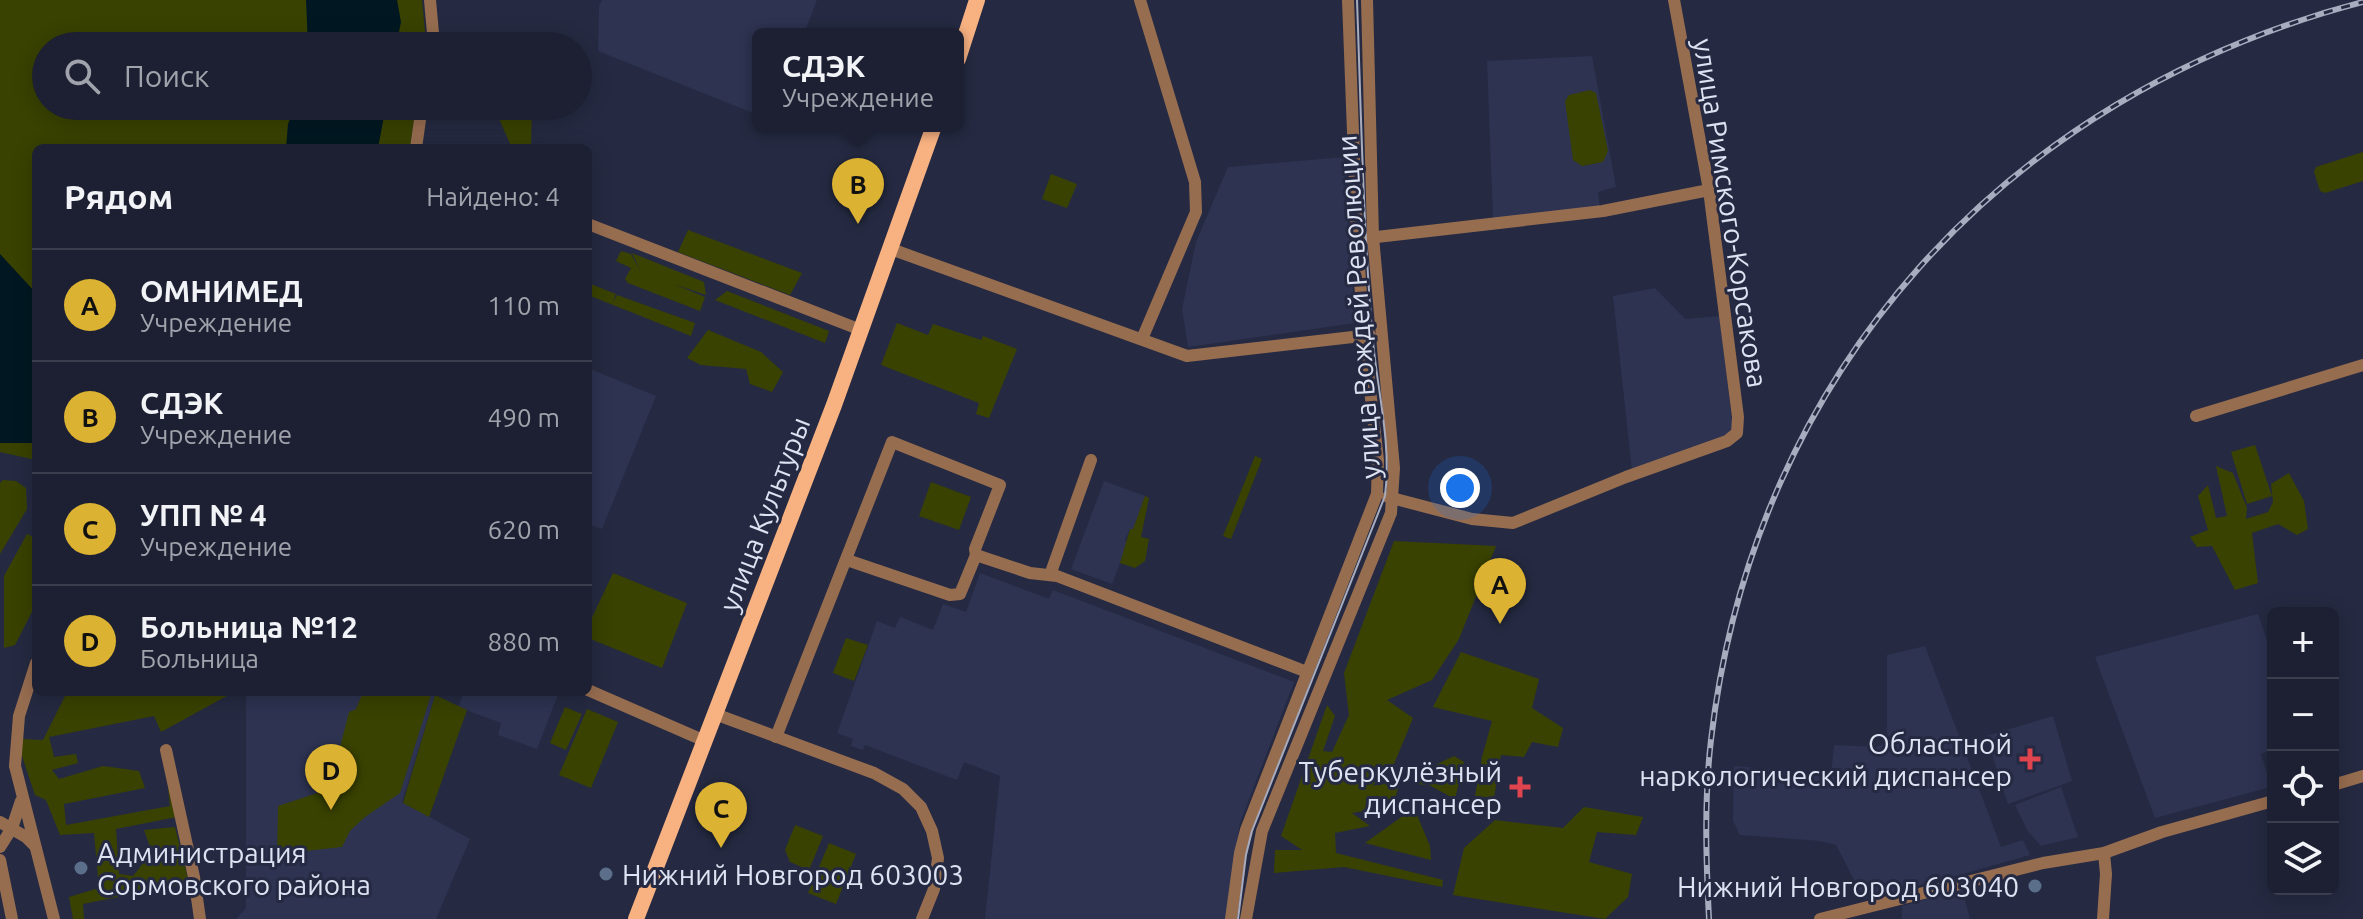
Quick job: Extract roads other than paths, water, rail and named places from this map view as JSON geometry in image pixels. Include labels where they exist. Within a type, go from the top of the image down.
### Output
[{"type":"main road","points":[[964,40],[977,0]]},
{"type":"main road","name":"улица Культуры","points":[[636,919],[861,330],[932,132]]},
{"type":"street","points":[[430,0],[433,32]]},
{"type":"street","points":[[1140,0],[1195,182],[1196,212],[1142,339]]},
{"type":"street","name":"улица Вождей Революции","points":[[1231,919],[1246,830],[1377,494],[1378,460],[1357,238],[1348,0]]},
{"type":"street","name":"улица Вождей Революции","points":[[1246,919],[1262,831],[1391,513],[1393,499],[1394,468],[1373,237],[1367,0]]},
{"type":"street","name":"улица Римского-Корсакова","points":[[1393,499],[1472,519],[1513,523],[1626,477],[1727,441],[1737,433],[1738,417],[1709,190],[1674,0]]},
{"type":"street","points":[[417,144],[420,120]]},
{"type":"street","points":[[1357,238],[1603,211],[1709,190]]},
{"type":"street","points":[[592,226],[861,330]]},
{"type":"street","points":[[891,249],[1187,356],[1381,334]]},
{"type":"street","points":[[2196,416],[2363,365]]},
{"type":"street","points":[[776,737],[892,442],[1000,485],[960,594],[950,595],[847,560]]},
{"type":"street","points":[[1054,575],[1091,460]]},
{"type":"street","points":[[1377,494],[1393,499]]},
{"type":"street","points":[[976,555],[1030,573],[1054,575],[1307,672]]},
{"type":"street","points":[[32,675],[19,716],[15,766],[54,919]]},
{"type":"street","points":[[592,692],[705,741]]},
{"type":"street","points":[[715,714],[874,773],[903,789],[921,807],[932,831],[938,858],[934,889],[922,919]]},
{"type":"street","points":[[166,750],[194,877],[200,919]]},
{"type":"street","points":[[2339,783],[2363,776]]},
{"type":"street","points":[[0,847],[6,825],[22,797]]},
{"type":"street","points":[[1820,919],[2043,863],[2104,853],[2162,832],[2267,803]]},
{"type":"street","points":[[6,825],[37,849]]},
{"type":"street","points":[[2103,919],[2104,853]]},
{"type":"street","points":[[0,860],[12,919]]},
{"type":"tram line","points":[[1238,919],[1252,831],[1385,496],[1385,434],[1374,352],[1366,248],[1357,0]]},
{"type":"railway","points":[[1709,919],[1707,785],[1711,740],[1736,606],[1781,482],[1842,369],[1919,268],[2011,179],[2117,104],[2234,45],[2363,2]]},
{"type":"place","name":"СДЭК","points":[[858,224]]},
{"type":"place","name":"ОМНИМЕД","points":[[1500,624]]},
{"type":"place","name":"Областной наркологический диспансер","points":[[2030,759]]},
{"type":"place","name":"Туберкулёзный диспансер","points":[[1520,787]]},
{"type":"place","name":"Больница №12","points":[[331,810]]},
{"type":"place","name":"УПП № 4","points":[[721,848]]},
{"type":"place","name":"Администрация Сормовского района","points":[[81,868]]},
{"type":"place","name":"Нижний Новгород 603003","points":[[606,874]]},
{"type":"place","name":"Нижний Новгород 603040","points":[[2035,886]]}]
